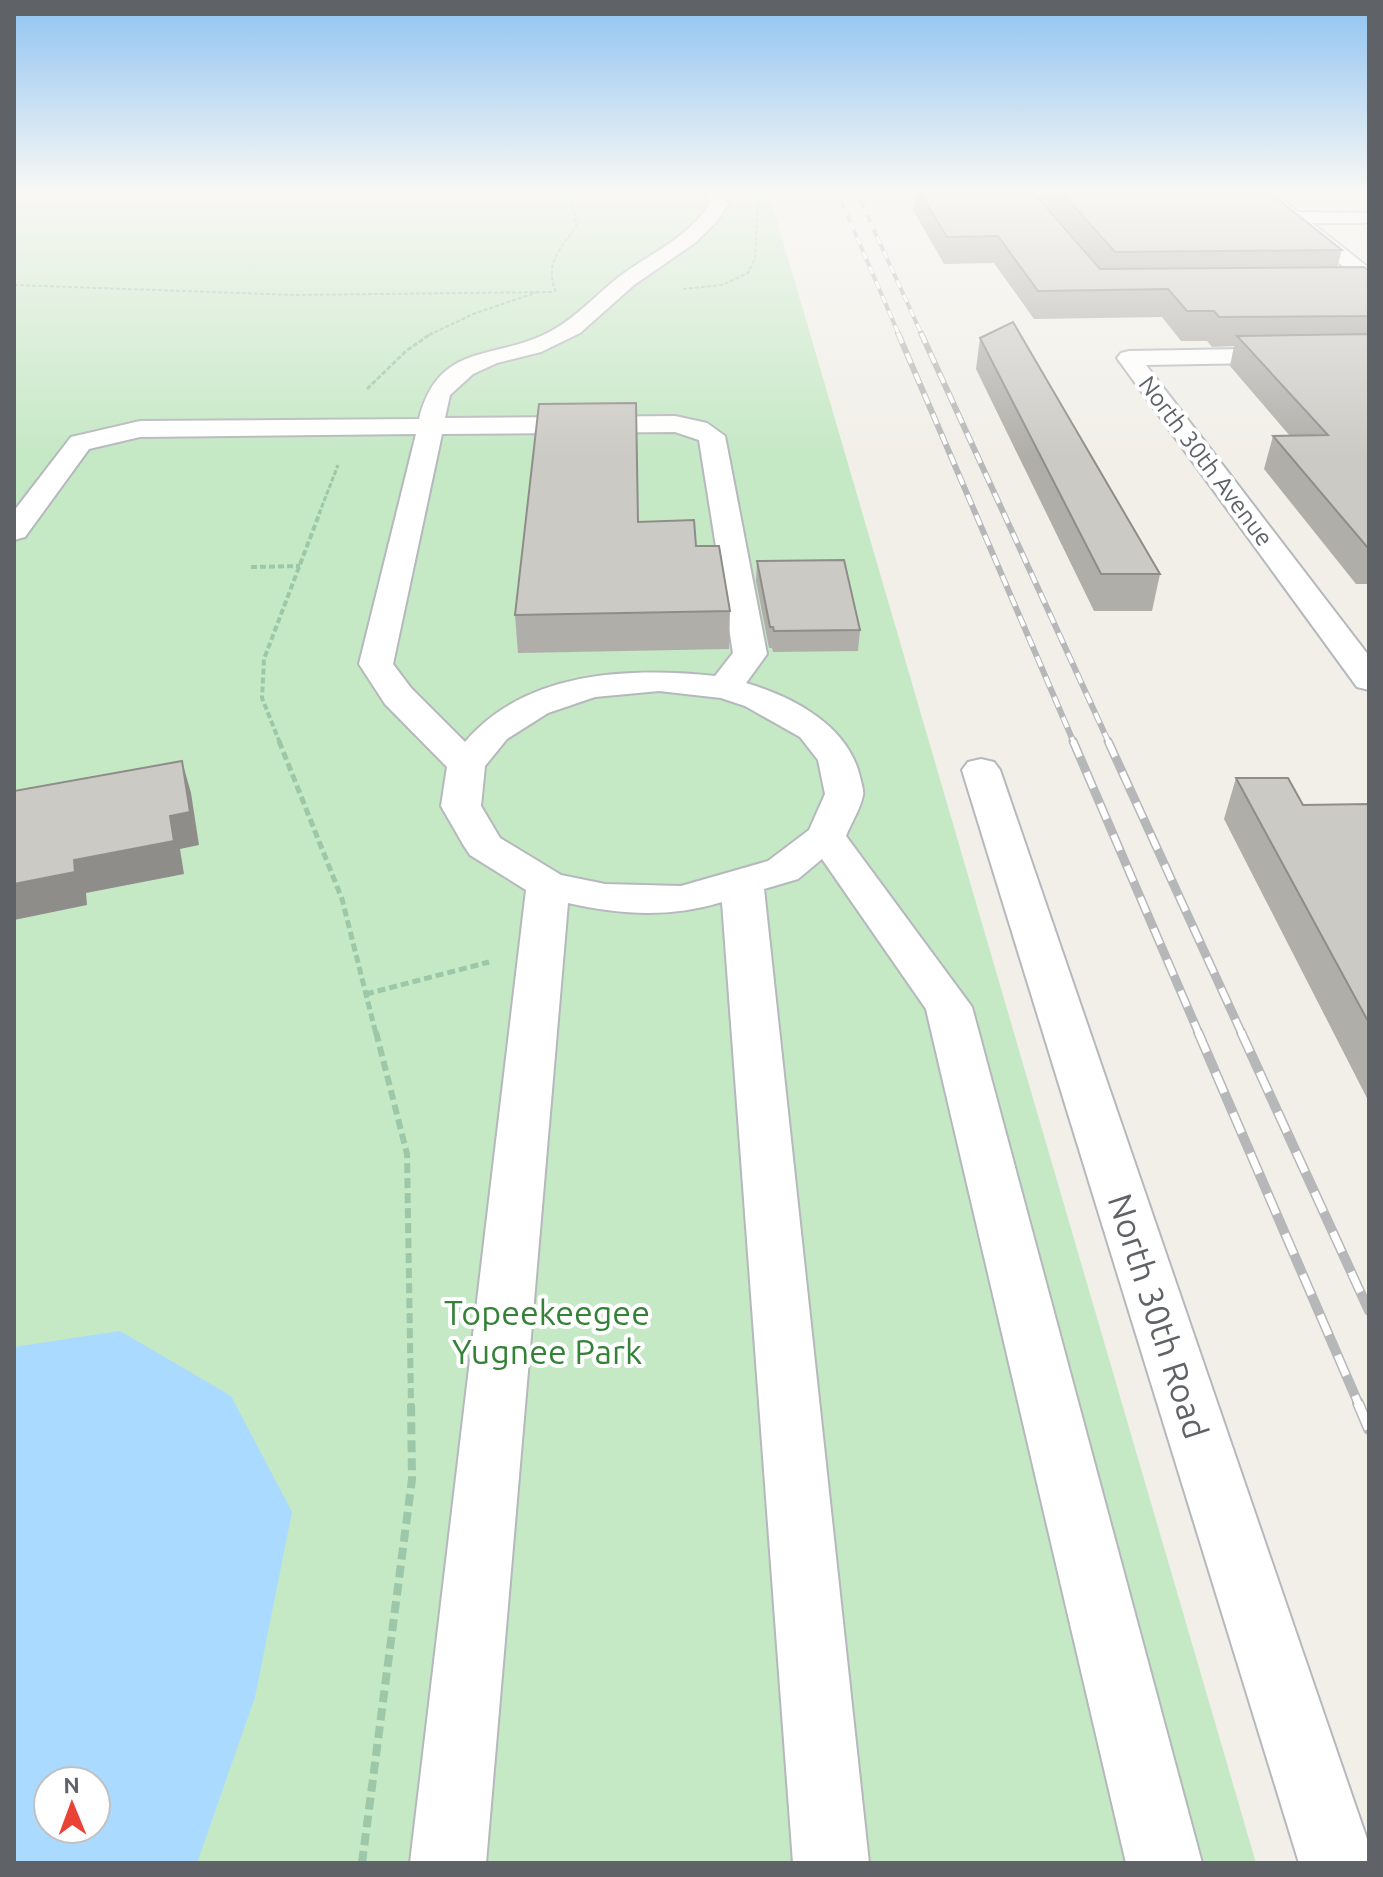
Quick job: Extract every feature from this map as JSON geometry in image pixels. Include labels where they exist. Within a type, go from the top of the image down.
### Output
[{"type":"street","points":[[466,765],[398,696],[376,664],[438,394],[453,375],[479,360],[545,343],[574,330],[630,281]]},
{"type":"street","points":[[1338,286],[1369,286]]},
{"type":"street","name":"North 30th Avenue","points":[[1366,672],[1129,358],[1369,354]]},
{"type":"street","points":[[14,531],[80,443],[140,429],[675,424],[698,429],[712,436],[750,654],[724,688]]},
{"type":"street","points":[[659,681],[724,688],[758,698],[813,729],[837,759],[844,794],[826,836],[783,870],[682,900],[605,898],[548,885],[484,846],[461,806],[466,765],[494,731],[535,705],[591,687],[659,681]]},
{"type":"street","name":"North 30th Road","points":[[981,770],[1337,1863]]},
{"type":"street","points":[[826,836],[949,1007],[1164,1863]]},
{"type":"street","points":[[742,882],[831,1863]]},
{"type":"street","points":[[448,1863],[548,885]]},
{"type":"path","points":[[550,281],[556,292]]},
{"type":"path","points":[[14,285],[295,295],[614,292]]},
{"type":"path","points":[[362,1863],[412,1479],[407,1154],[342,899],[262,698],[264,659],[331,487],[359,396],[412,346],[490,305],[538,292]]},
{"type":"path","points":[[251,567],[300,566]]},
{"type":"path","points":[[366,994],[541,949]]},
{"type":"green space","name":"Topeekeegee Yugnee Park","points":[[14,281],[795,281],[1256,1863],[14,1863]]},
{"type":"water","points":[[120,1331],[231,1396],[292,1512],[255,1697],[197,1863],[14,1863],[14,1347]]},
{"type":"building","points":[[1030,281],[1369,281],[1369,316],[1219,317],[1214,311],[1187,311],[1168,289],[1038,291]]},
{"type":"building","points":[[1013,322],[1160,574],[1101,574],[980,338]]},
{"type":"building","points":[[1369,334],[1368,548],[1273,436],[1328,435],[1237,336]]},
{"type":"building","points":[[636,403],[638,522],[694,520],[696,546],[719,546],[730,611],[515,615],[539,404]]},
{"type":"building","points":[[844,560],[860,630],[774,631],[770,627],[757,561]]},
{"type":"building","points":[[182,761],[190,812],[170,816],[174,841],[74,860],[75,872],[14,884],[14,791]]},
{"type":"building","points":[[1236,778],[1288,778],[1303,805],[1369,804],[1369,1023]]},
{"type":"railway","points":[[876,281],[899,335]]},
{"type":"railway","points":[[897,281],[922,335]]},
{"type":"railway","points":[[898,333],[1074,743]]},
{"type":"railway","points":[[921,333],[1109,743]]},
{"type":"railway","points":[[1073,741],[1199,1034]]},
{"type":"railway","points":[[1108,741],[1242,1034]]},
{"type":"railway","points":[[1198,1032],[1359,1405]]},
{"type":"railway","points":[[1241,1032],[1369,1311]]},
{"type":"railway","points":[[1358,1403],[1369,1429]]}]
